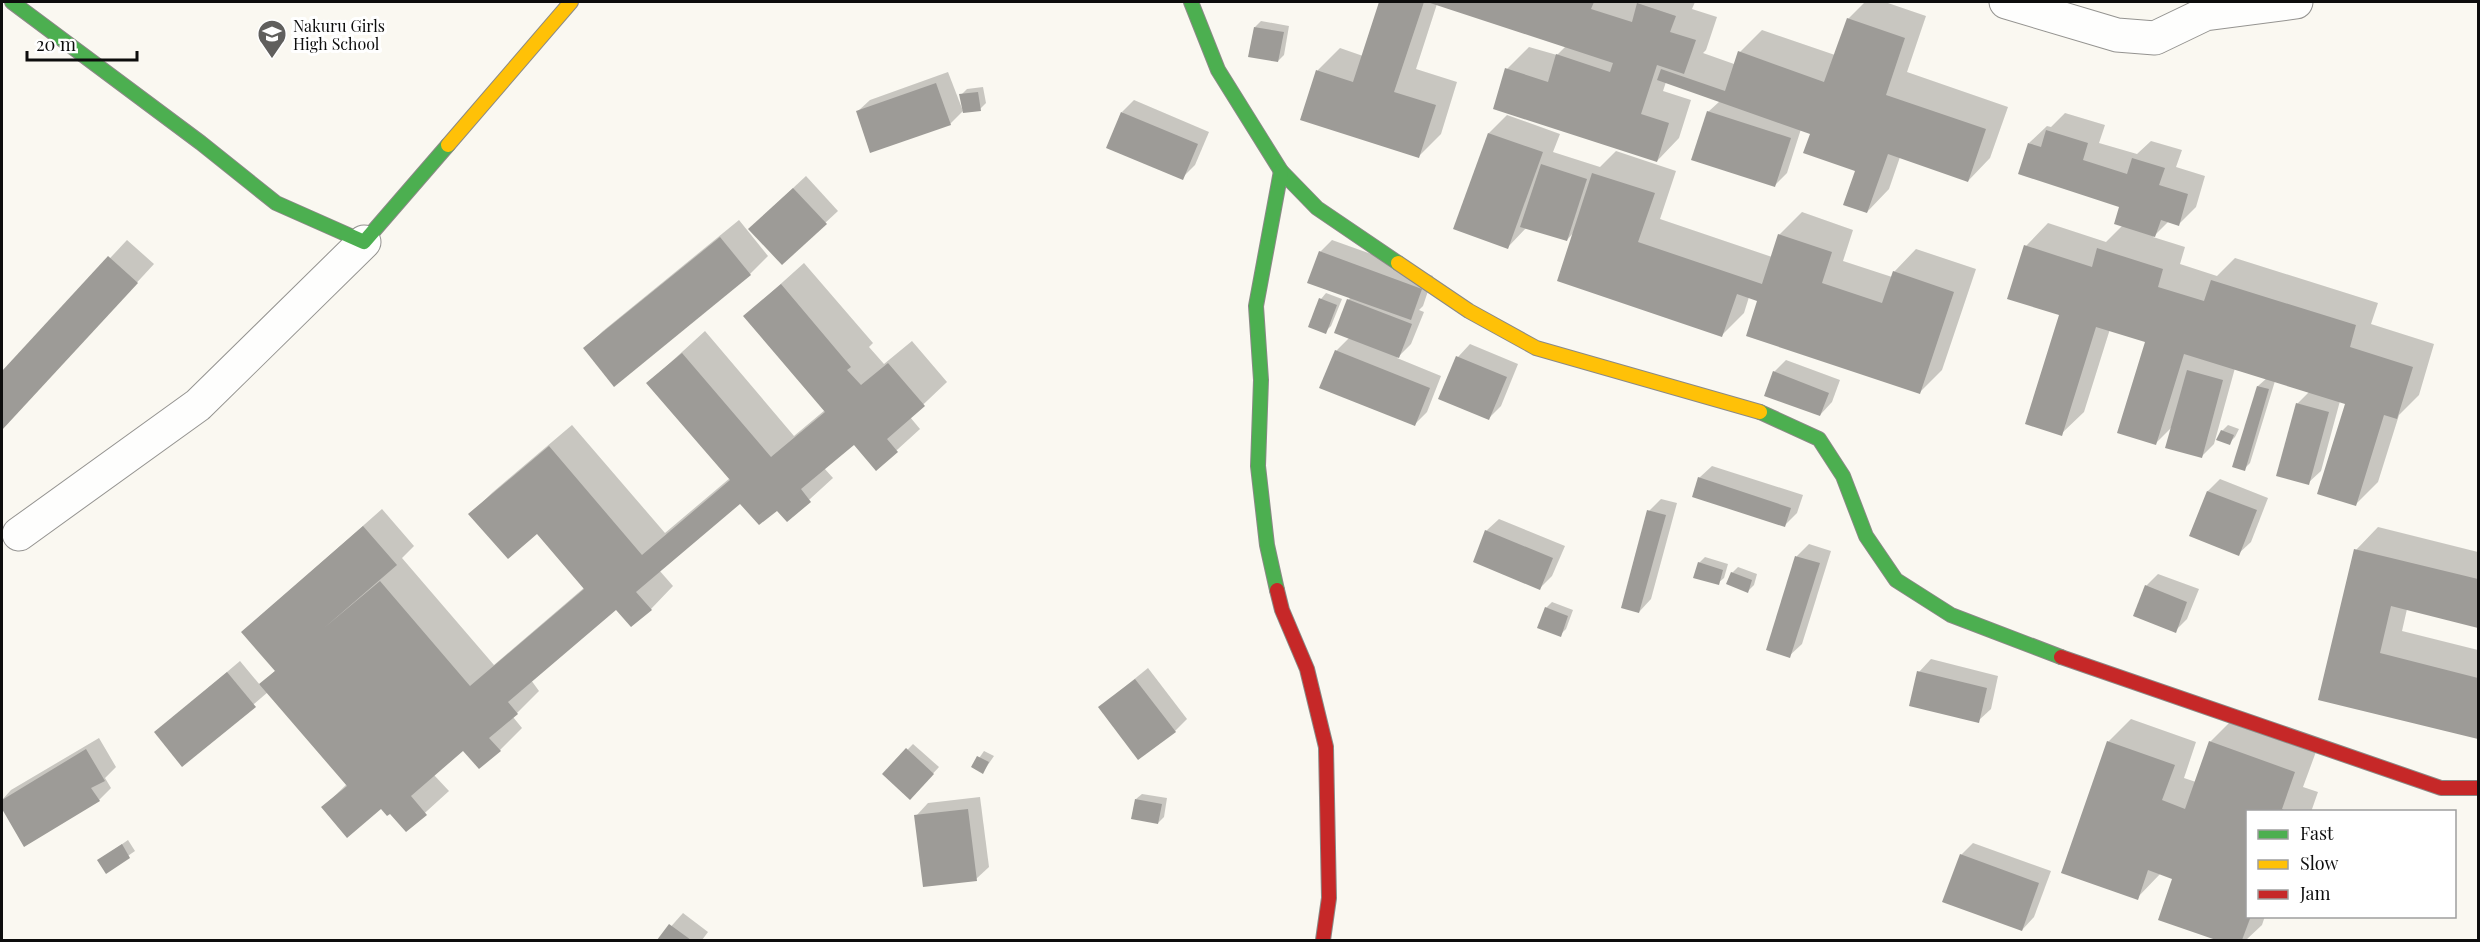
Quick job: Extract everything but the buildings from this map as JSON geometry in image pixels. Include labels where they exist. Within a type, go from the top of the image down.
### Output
[{"type":"street","points":[[12,2],[201,143],[276,203],[364,242]]},
{"type":"street","points":[[19,534],[198,405],[364,242],[571,2]]},
{"type":"street","points":[[1191,2],[1218,70],[1281,171],[1317,208],[1469,311],[1536,348],[1764,413],[1819,439],[1843,476],[1866,536],[1896,580],[1951,615],[2106,674],[2441,788],[2478,788]]},
{"type":"street","points":[[2006,2],[2117,35],[2155,38],[2205,14],[2296,2]]},
{"type":"street","points":[[1281,171],[1256,306],[1260,380],[1258,466],[1267,545],[1282,610],[1307,669],[1326,747],[1329,898],[1323,940]]},
{"type":"traffic: fast","points":[[12,2],[201,143],[276,203],[364,242],[448,145]]},
{"type":"traffic: fast","points":[[1191,2],[1218,70],[1281,171],[1317,208],[1398,263]]},
{"type":"traffic: fast","points":[[1277,590],[1267,545],[1258,466],[1261,380],[1256,306],[1281,171]]},
{"type":"traffic: fast","points":[[1760,412],[1819,439],[1843,476],[1866,536],[1896,580],[1951,615],[2061,657]]},
{"type":"traffic: slow","points":[[448,145],[571,2]]},
{"type":"traffic: slow","points":[[1398,263],[1469,311],[1536,348],[1760,412]]},
{"type":"traffic: jam","points":[[1277,590],[1282,610],[1307,669],[1326,747],[1329,898],[1323,940]]},
{"type":"traffic: jam","points":[[2061,657],[2441,788],[2478,788]]},
{"type":"place","name":"Nakuru Girls High School","points":[[272,60]]}]
